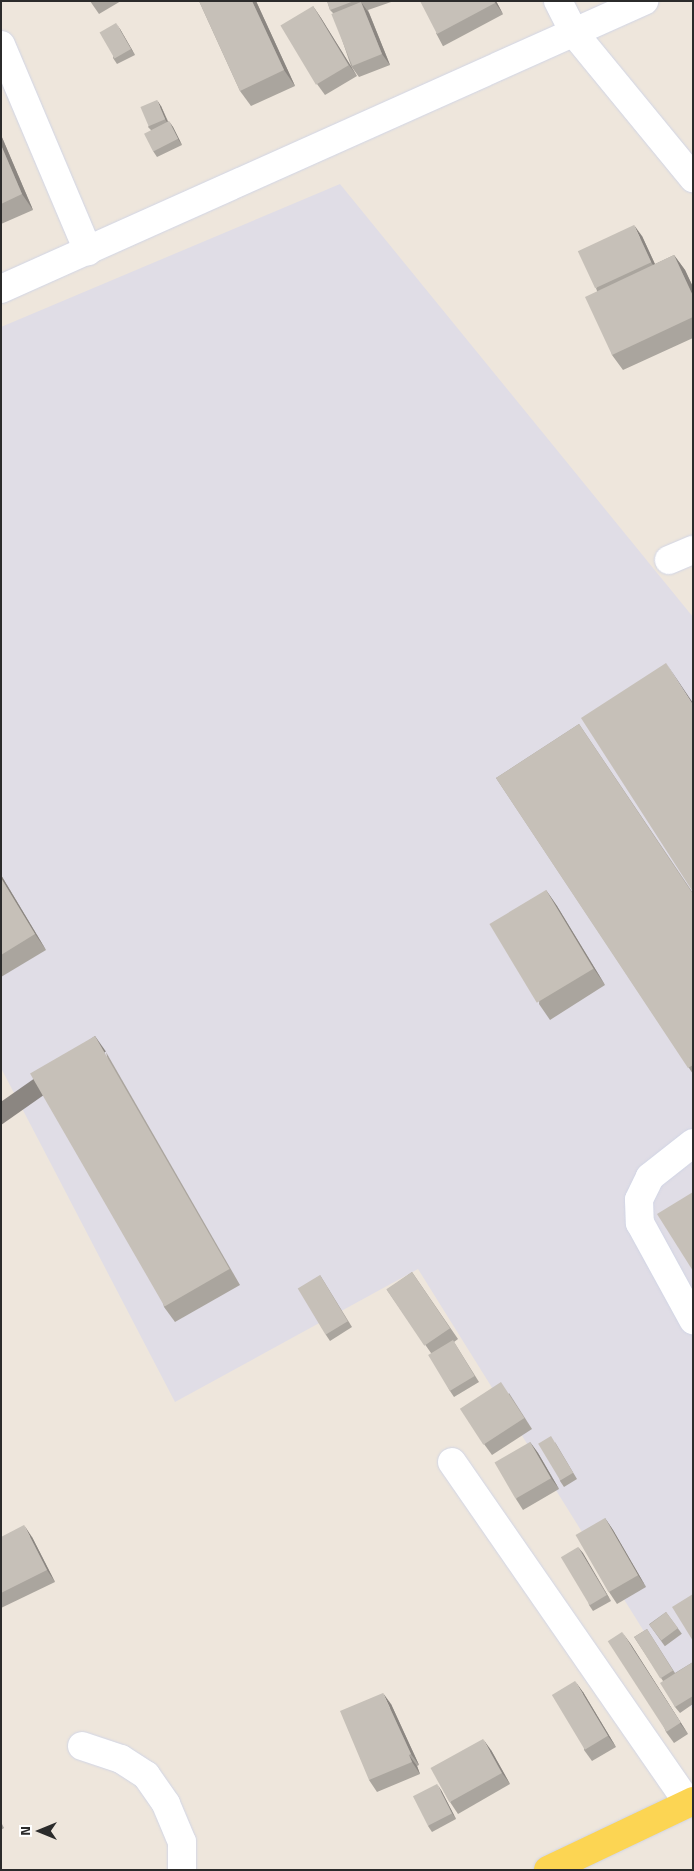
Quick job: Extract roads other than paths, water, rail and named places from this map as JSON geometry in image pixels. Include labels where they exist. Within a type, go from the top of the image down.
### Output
[{"type":"main road","points":[[548,1870],[690,1802]]},
{"type":"street","points":[[558,1],[574,33],[693,178]]},
{"type":"street","points":[[1,289],[644,1]]},
{"type":"street","points":[[1,45],[88,251]]},
{"type":"street","points":[[693,1143],[650,1177],[639,1200],[640,1223],[693,1320]]},
{"type":"street","points":[[452,1462],[690,1802]]},
{"type":"street","points":[[82,1746],[121,1759],[146,1775],[166,1804],[182,1842],[182,1870]]}]
